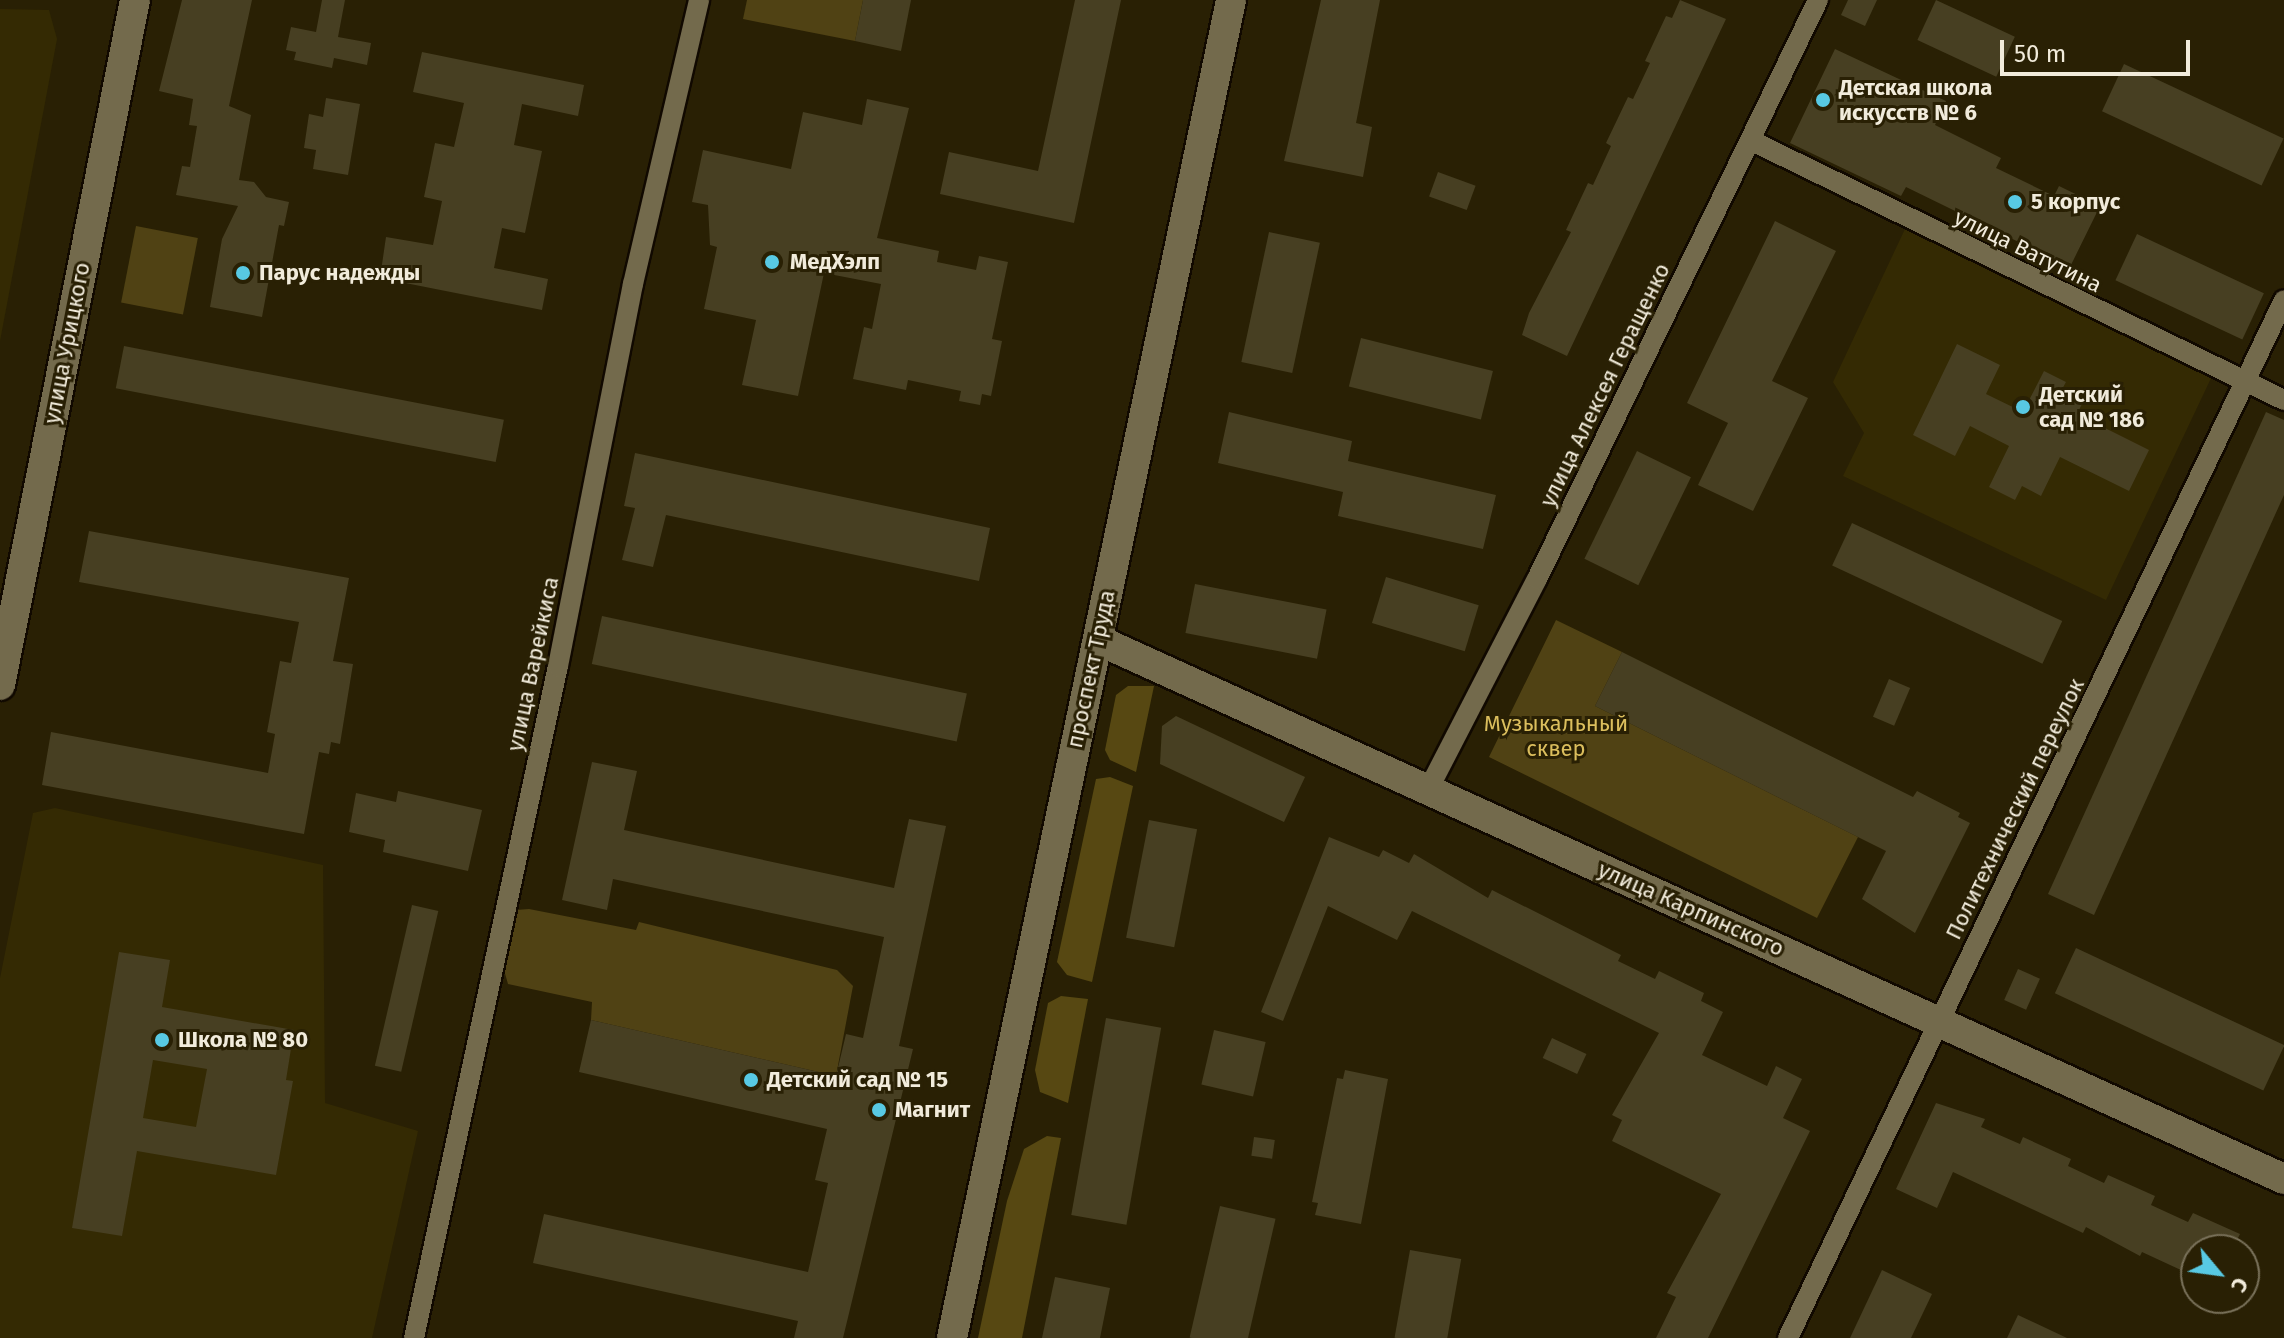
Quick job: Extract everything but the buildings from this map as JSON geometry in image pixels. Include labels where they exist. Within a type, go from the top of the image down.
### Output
[{"type":"street","name":"улица Урицкого","points":[[0,685],[135,0]]},
{"type":"street","name":"улица Варейкиса","points":[[414,1338],[555,680],[633,284],[699,0]]},
{"type":"street","name":"проспект Труда","points":[[952,1338],[1231,0]]},
{"type":"street","name":"улица Алексея Геращенко","points":[[1429,788],[1752,141],[1818,0]]},
{"type":"street","name":"улица Ватутина","points":[[1752,141],[2284,400]]},
{"type":"street","name":"Политехнический переулок","points":[[1788,1338],[2284,300]]},
{"type":"street","name":"улица Карпинского","points":[[1098,640],[2284,1179]]},
{"type":"shaded area","points":[[0,9],[49,10],[57,39],[0,341]]},
{"type":"shaded area","name":"Детский сад № 186","points":[[1905,229],[2213,374],[2106,600],[1843,476],[1864,433],[1833,382]]},
{"type":"shaded area","points":[[1128,686],[1154,686],[1136,772],[1110,760],[1105,750],[1116,695]]},
{"type":"shaded area","points":[[1110,777],[1133,786],[1092,982],[1067,975],[1057,962],[1096,779]]},
{"type":"shaded area","name":"Школа № 80","points":[[55,808],[323,865],[325,1103],[418,1131],[372,1338],[0,1338],[0,978],[33,813]]},
{"type":"shaded area","points":[[1061,996],[1088,999],[1068,1103],[1040,1092],[1035,1070],[1048,1003]]},
{"type":"shaded area","points":[[1047,1136],[1061,1138],[1022,1338],[978,1338],[1007,1201],[1024,1149]]},
{"type":"green space","points":[[747,0],[863,0],[855,41],[743,19]]},
{"type":"green space","points":[[136,226],[198,238],[183,315],[121,303]]},
{"type":"green space","name":"Музыкальный сквер","points":[[1556,620],[1622,652],[1595,706],[1858,837],[1817,918],[1489,757]]},
{"type":"green space","points":[[529,909],[636,930],[639,922],[837,970],[853,986],[836,1076],[591,1020],[592,1002],[508,984],[504,970],[516,910]]},
{"type":"place","name":"Детская школа искусств № 6","points":[[1823,100]]},
{"type":"place","name":"5 корпус","points":[[2015,202]]},
{"type":"place","name":"МедХэлп","points":[[772,262]]},
{"type":"place","name":"Парус надежды","points":[[243,273]]},
{"type":"place","name":"Детский сад № 186","points":[[2023,407]]},
{"type":"place","name":"Школа № 80","points":[[162,1040]]},
{"type":"place","name":"Детский сад № 15","points":[[751,1080]]},
{"type":"place","name":"Магнит","points":[[879,1110]]}]
